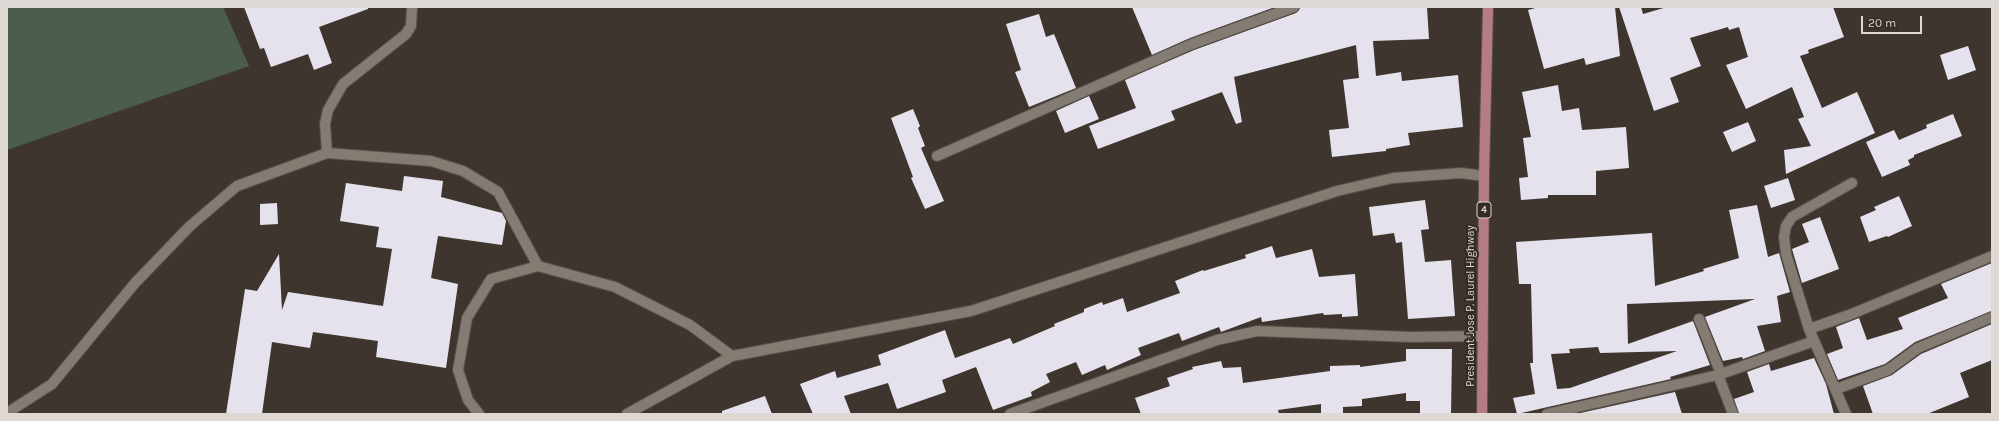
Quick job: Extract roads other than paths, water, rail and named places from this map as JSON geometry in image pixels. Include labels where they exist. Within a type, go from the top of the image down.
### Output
[{"type":"main road","name":"President Jose P. Laurel Highway","points":[[1482,414],[1484,176],[1488,7]]},
{"type":"street","points":[[327,153],[325,124],[328,110],[343,84],[406,34],[411,26],[412,7]]},
{"type":"street","points":[[937,156],[1192,44],[1294,7]]},
{"type":"street","points":[[7,413],[52,384],[135,283],[190,226],[237,186],[327,153],[431,161],[463,171],[498,192],[538,266]]},
{"type":"street","points":[[627,414],[732,356],[971,311],[1337,191],[1393,178],[1461,173],[1484,176]]},
{"type":"street","points":[[1846,414],[1809,329],[1786,254],[1784,237],[1786,226],[1792,216],[1852,183]]},
{"type":"street","points":[[1809,329],[1849,315],[1992,256]]},
{"type":"street","points":[[479,414],[468,400],[458,370],[466,318],[491,279],[538,266],[615,287],[690,324],[732,356]]},
{"type":"street","points":[[1836,389],[1888,370],[1918,348],[1992,317]]},
{"type":"street","points":[[1699,319],[1733,414]]},
{"type":"street","points":[[1010,414],[1217,340],[1257,331],[1410,337],[1483,336]]},
{"type":"street","points":[[1547,414],[1720,375],[1814,342]]}]
